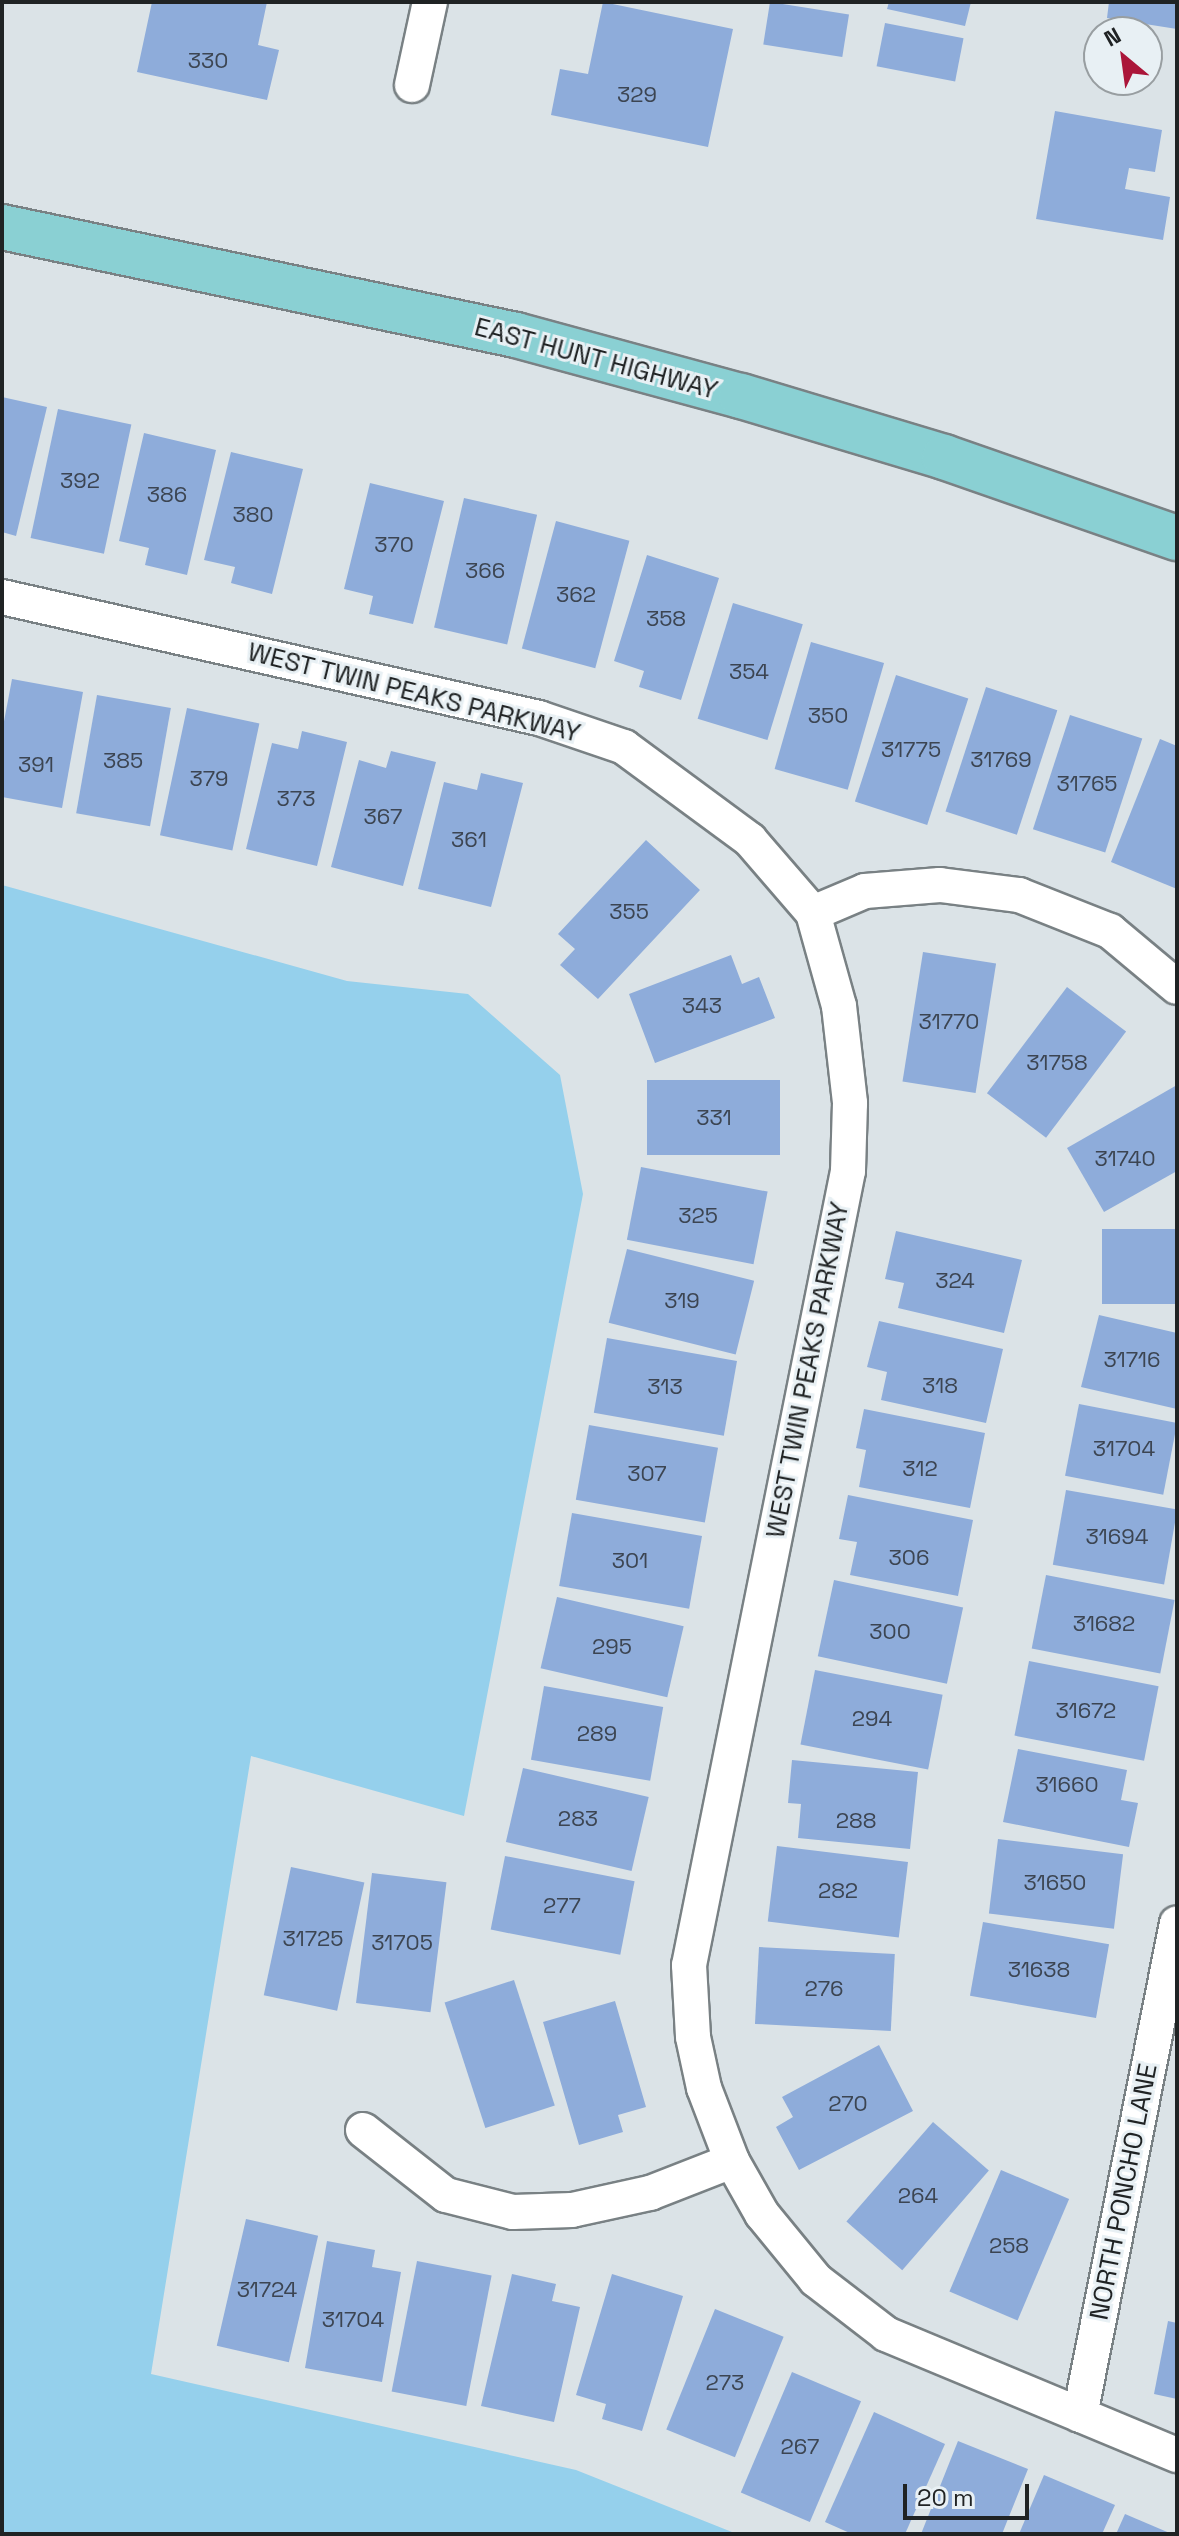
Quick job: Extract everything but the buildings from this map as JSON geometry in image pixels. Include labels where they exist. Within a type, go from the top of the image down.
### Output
[{"type":"main road","name":"EAST HUNT HIGHWAY","points":[[2,227],[516,335],[741,396],[944,457],[1177,538]]},
{"type":"street","points":[[412,85],[430,2]]},
{"type":"street","name":"WEST TWIN PEAKS PARKWAY","points":[[2,597],[539,718],[624,747],[750,840],[813,913],[839,1006],[850,1103],[848,1171],[689,1965],[693,2037],[704,2088],[732,2161],[762,2214],[816,2280],[886,2334],[1177,2455]]},
{"type":"street","points":[[813,913],[865,891],[925,886],[1019,895],[1110,931],[1177,987]]},
{"type":"street","name":"NORTH PONCHO LANE","points":[[1080,2415],[1177,1923]]},
{"type":"street","points":[[363,2130],[446,2195],[513,2212],[572,2210],[634,2197],[732,2161]]},
{"type":"shaded area","points":[[2,885],[347,981],[468,994],[560,1075],[583,1194],[464,1816],[251,1756],[151,2374],[576,2470],[737,2534],[2,2534]]}]
